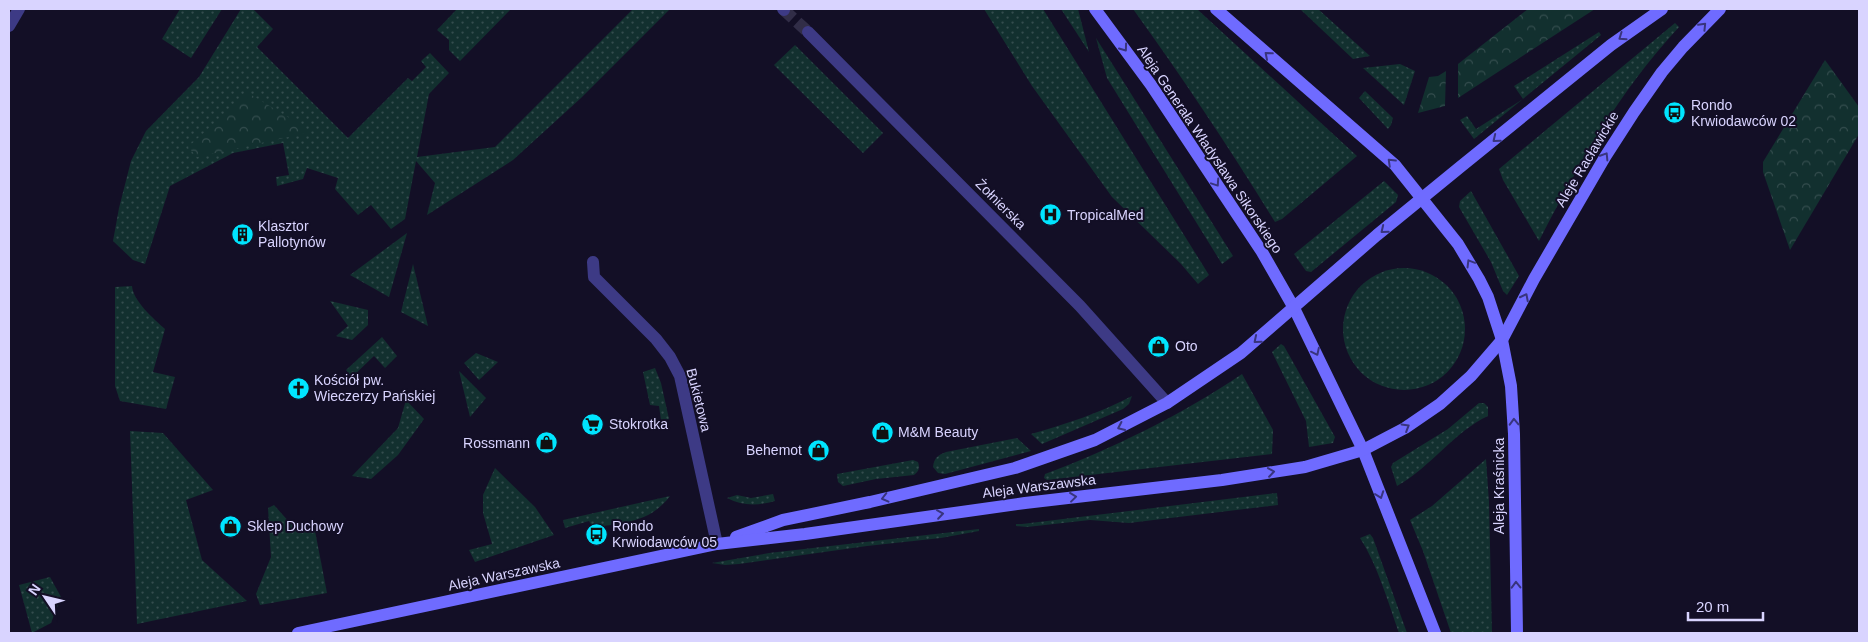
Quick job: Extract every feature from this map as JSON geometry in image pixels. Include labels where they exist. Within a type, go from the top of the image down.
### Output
[{"type":"street","points":[[9,26],[19,9]]},
{"type":"street","name":"Aleja Generała Władysława Sikorskiego","points":[[1096,9],[1151,85],[1271,266],[1294,308],[1363,450]]},
{"type":"street","points":[[1216,9],[1395,165],[1422,199],[1610,45],[1662,9]]},
{"type":"street","name":"Aleje Racławickie","points":[[1363,450],[1406,428],[1440,404],[1471,376],[1502,340],[1534,279],[1605,157],[1634,112],[1662,72],[1720,9]]},
{"type":"street","name":"Żołnierska","points":[[808,32],[1080,306],[1167,403]]},
{"type":"street","name":"Aleja Warszawska","points":[[717,544],[782,520],[870,502],[1015,468],[1095,440],[1167,403],[1241,353],[1422,199]]},
{"type":"street","name":"Aleja Kraśnicka","points":[[1422,199],[1458,244],[1479,279],[1488,297],[1502,340],[1511,386],[1514,414],[1517,633]]},
{"type":"street","name":"Bukietowa","points":[[593,262],[594,277],[656,339],[670,357],[680,376],[717,544]]},
{"type":"street","points":[[1363,450],[1435,633]]},
{"type":"street","name":"Aleja Warszawska","points":[[298,633],[316,631],[717,544],[806,534],[967,510],[1222,480],[1305,468],[1363,450]]},
{"type":"green space","points":[[180,9],[222,9],[191,58],[162,39]]},
{"type":"green space","points":[[241,9],[253,9],[273,29],[257,47],[348,138],[408,78],[412,81],[426,67],[421,61],[430,53],[449,73],[429,94],[417,157],[495,147],[633,9],[670,9],[581,98],[513,160],[427,215],[435,183],[416,161],[405,219],[391,229],[371,205],[358,215],[335,189],[338,178],[307,168],[303,179],[277,186],[276,177],[289,175],[283,143],[233,153],[170,186],[145,264],[133,260],[113,241],[131,161],[146,131],[199,77]]},
{"type":"green space","points":[[457,9],[511,9],[460,61],[449,50],[449,40],[437,30]]},
{"type":"green space","points":[[984,9],[1043,9],[1209,275],[1198,284],[1181,264],[1112,197],[1032,86]]},
{"type":"green space","points":[[1061,9],[1078,9],[1089,52]]},
{"type":"green space","points":[[1133,9],[1197,9],[1357,156],[1282,219],[1275,222],[1206,114]]},
{"type":"green space","points":[[1300,9],[1318,9],[1370,56],[1353,59]]},
{"type":"green space","points":[[1528,9],[1595,9],[1458,98],[1458,64]]},
{"type":"green space","points":[[1675,23],[1679,27],[1637,77],[1585,156],[1539,241],[1503,180],[1499,169]]},
{"type":"green space","points":[[1599,32],[1601,35],[1523,99],[1514,86]]},
{"type":"green space","points":[[1096,38],[1233,256],[1222,264],[1107,78]]},
{"type":"green space","points":[[795,45],[883,133],[863,153],[774,65]]},
{"type":"green space","points":[[1825,60],[1859,107],[1859,134],[1790,250],[1763,172],[1763,162]]},
{"type":"green space","points":[[1400,64],[1415,71],[1404,105],[1363,68]]},
{"type":"green space","points":[[1446,71],[1445,106],[1418,113],[1429,77],[1438,76]]},
{"type":"green space","points":[[1365,91],[1393,118],[1388,129],[1359,98]]},
{"type":"green space","points":[[248,93],[306,128],[307,133],[197,157],[188,147]]},
{"type":"green space","points":[[1522,99],[1474,139],[1460,120],[1467,116],[1476,129]]},
{"type":"green space","points":[[1384,181],[1398,195],[1396,202],[1311,272],[1306,271],[1294,254]]},
{"type":"green space","points":[[1471,191],[1519,276],[1507,295],[1503,291],[1491,262],[1459,207],[1460,201]]},
{"type":"green space","points":[[407,233],[389,297],[350,275]]},
{"type":"green space","points":[[413,264],[428,326],[401,312]]},
{"type":"green space","points":[[1404,268],[1416,269],[1427,273],[1438,278],[1447,286],[1455,295],[1460,306],[1464,317],[1464,341],[1460,352],[1455,363],[1447,372],[1438,380],[1427,385],[1416,389],[1404,390],[1392,389],[1381,385],[1370,380],[1361,372],[1353,363],[1348,352],[1344,341],[1343,329],[1344,317],[1348,306],[1353,295],[1361,286],[1370,278],[1381,273],[1392,269]]},
{"type":"green space","points":[[132,286],[133,292],[140,304],[165,329],[153,372],[175,377],[166,409],[120,401],[115,386],[115,287]]},
{"type":"green space","points":[[330,301],[368,310],[368,325],[352,340],[336,336],[348,326]]},
{"type":"green space","points":[[382,337],[397,356],[385,368],[374,356],[352,377],[346,370]]},
{"type":"green space","points":[[1281,344],[1284,346],[1335,437],[1333,443],[1309,447],[1306,421],[1272,352]]},
{"type":"green space","points":[[476,353],[498,362],[479,380],[464,363]]},
{"type":"green space","points":[[655,368],[661,383],[669,419],[661,420],[659,406],[650,405],[643,372]]},
{"type":"green space","points":[[459,371],[486,398],[470,417]]},
{"type":"green space","points":[[1242,374],[1273,430],[1272,454],[1047,480],[1044,478],[1045,474],[1121,442],[1171,417]]},
{"type":"green space","points":[[1132,396],[1129,404],[1123,409],[1042,444],[1031,434],[1083,418]]},
{"type":"green space","points":[[406,400],[424,419],[398,455],[371,479],[352,476],[398,428]]},
{"type":"green space","points":[[1479,403],[1484,403],[1488,407],[1488,416],[1465,431],[1421,469],[1397,486],[1391,467],[1393,463],[1448,429]]},
{"type":"green space","points":[[130,431],[163,433],[213,490],[186,500],[202,560],[247,601],[137,624]]},
{"type":"green space","points":[[1017,438],[1031,451],[945,474],[938,473],[933,467],[937,457],[946,452]]},
{"type":"green space","points":[[1486,459],[1489,502],[1492,633],[1451,633],[1423,551],[1410,520],[1432,506]]},
{"type":"green space","points":[[913,460],[918,462],[919,466],[918,471],[914,475],[876,479],[843,486],[838,482],[837,474]]},
{"type":"green space","points":[[495,468],[535,507],[554,535],[475,562],[469,550],[492,544],[483,513],[483,495]]},
{"type":"green space","points":[[1277,493],[1278,505],[1129,523],[1090,520],[1027,527],[1016,526],[1016,524]]},
{"type":"green space","points":[[773,494],[775,501],[762,504],[744,504],[727,498],[737,495],[751,498]]},
{"type":"green space","points":[[670,496],[654,512],[636,520],[593,528],[589,521],[565,528],[563,520]]},
{"type":"green space","points":[[274,505],[291,524],[315,531],[327,593],[260,605],[256,594],[271,557],[268,508]]},
{"type":"green space","points":[[979,529],[979,531],[941,538],[867,546],[739,564],[725,565],[712,563],[769,553]]},
{"type":"green space","points":[[1370,534],[1407,633],[1399,633],[1377,572],[1360,538]]},
{"type":"green space","points":[[50,577],[61,597],[51,623],[32,633],[19,585]]},
{"type":"tunnel","points":[[784,10],[808,32]]},
{"type":"place","name":"Rondo Krwiodawców 02","points":[[1675,113]]},
{"type":"place","name":"TropicalMed","points":[[1051,215]]},
{"type":"place","name":"Klasztor Pallotynów","points":[[242,234]]},
{"type":"place","name":"Oto","points":[[1159,346]]},
{"type":"place","name":"Kościół pw. Wieczerzy Pańskiej","points":[[298,388]]},
{"type":"place","name":"Stokrotka","points":[[593,424]]},
{"type":"place","name":"M&M Beauty","points":[[882,432]]},
{"type":"place","name":"Rossmann","points":[[546,443]]},
{"type":"place","name":"Behemot","points":[[818,450]]},
{"type":"place","name":"Sklep Duchowy","points":[[231,526]]},
{"type":"place","name":"Rondo Krwiodawców 05","points":[[596,534]]}]
